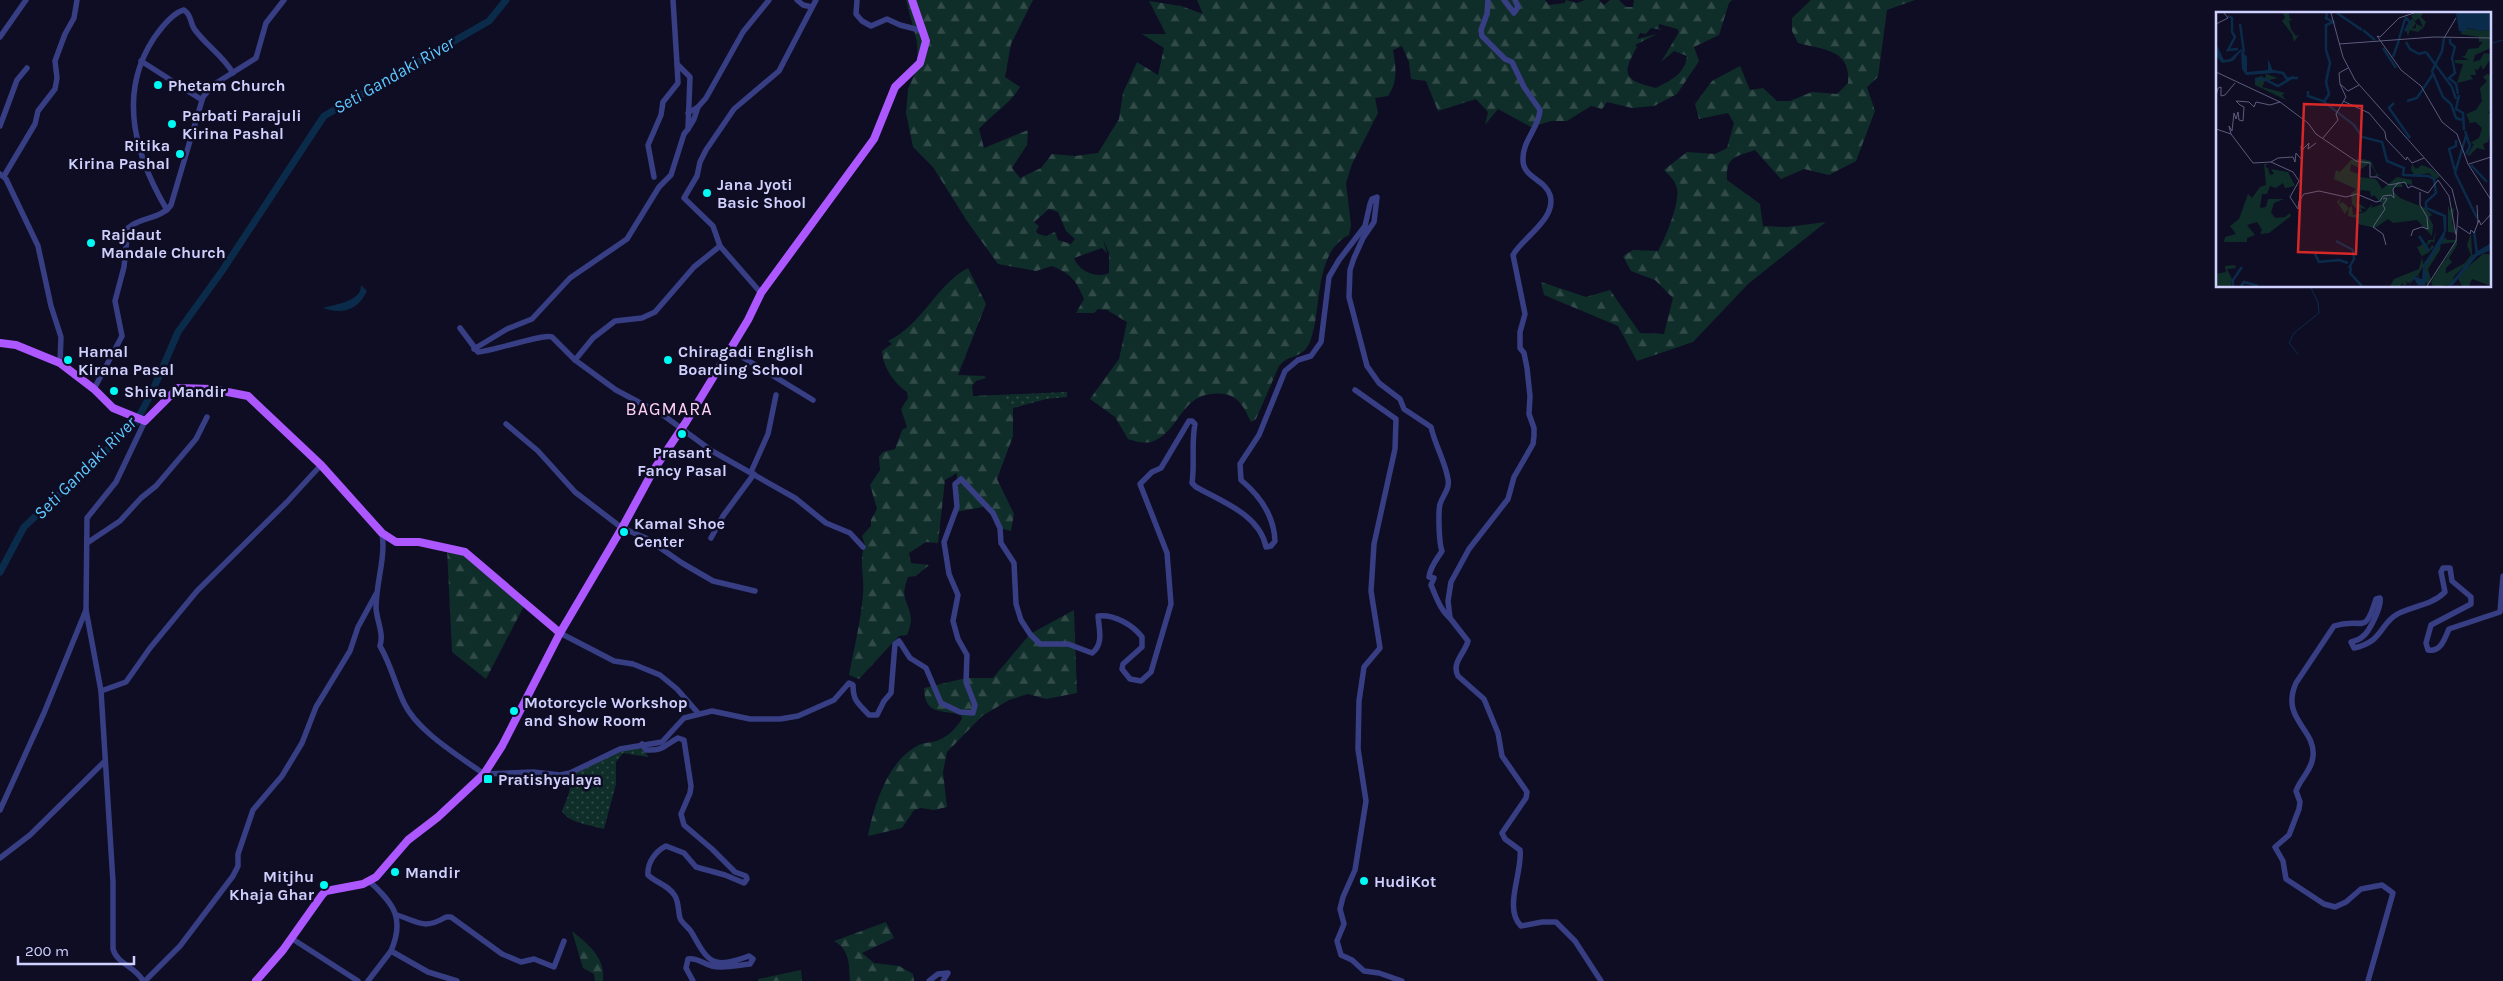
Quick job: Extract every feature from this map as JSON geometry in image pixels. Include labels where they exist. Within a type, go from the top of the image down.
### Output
[{"type":"main road","points":[[256,981],[324,893],[369,882],[378,875],[408,840],[438,817],[484,774],[502,746],[560,633],[653,471],[748,320],[761,293],[874,139],[895,87],[915,69],[923,57],[926,41],[912,0]]},
{"type":"main road","points":[[0,343],[16,345],[60,364],[94,389],[119,411],[145,420],[178,388],[212,389],[246,395],[321,465],[382,533],[396,542],[419,542],[465,552],[560,633]]},
{"type":"street","points":[[0,37],[26,0]]},
{"type":"street","points":[[60,364],[61,337],[51,306],[38,246],[2,175],[35,124],[38,110],[55,89],[57,78],[55,61],[65,34],[74,18],[77,0]]},
{"type":"street","points":[[94,389],[122,336],[114,301],[124,267],[128,228],[134,222],[158,216],[167,210],[175,193],[202,100],[213,85],[256,58],[266,23],[284,0]]},
{"type":"street","points":[[654,177],[648,144],[661,116],[664,102],[678,83],[673,0]]},
{"type":"street","points":[[688,113],[698,107],[706,98],[743,32],[769,0]]},
{"type":"street","points":[[797,0],[803,5],[812,7]]},
{"type":"street","points":[[761,293],[720,246],[713,226],[684,198],[697,176],[700,162],[706,150],[734,109],[779,71],[816,0]]},
{"type":"street","points":[[858,0],[856,14],[870,26],[887,19],[922,31]]},
{"type":"street","points":[[1450,618],[1449,591],[1456,569],[1508,498],[1514,478],[1533,444],[1534,428],[1528,414],[1530,396],[1527,368],[1520,340],[1525,314],[1513,255],[1539,226],[1551,203],[1549,192],[1527,173],[1523,164],[1523,151],[1538,122],[1540,110],[1524,87],[1512,62],[1505,59],[1482,36],[1481,30],[1487,14],[1488,0]]},
{"type":"street","points":[[1504,0],[1514,13],[1518,7],[1515,0]]},
{"type":"street","points":[[167,210],[144,165],[135,134],[133,114],[138,74],[142,61],[160,30],[179,11],[184,10],[188,13],[194,29],[226,62],[233,73]]},
{"type":"street","points":[[142,61],[202,100]]},
{"type":"street","points":[[677,64],[690,77],[688,129]]},
{"type":"street","points":[[0,126],[17,80],[27,68]]},
{"type":"street","points":[[474,349],[506,329],[532,319],[570,278],[627,239],[659,187],[671,175],[677,162],[684,134],[694,119],[698,107]]},
{"type":"street","points":[[382,533],[384,546],[376,610],[382,638],[380,646],[390,663],[404,704],[423,728],[484,774],[533,772],[565,774],[600,761],[620,749],[662,742],[684,718],[692,717],[698,713],[712,711],[750,719],[780,719],[798,716],[834,700],[846,685],[850,683],[853,685],[853,697],[856,702],[868,715],[877,716],[884,701],[892,694],[895,644],[899,641],[910,658],[926,668],[941,703],[960,712],[973,713],[975,705],[966,686],[967,655],[958,639],[953,621],[958,595],[949,574],[944,542],[957,507],[956,484],[961,479],[993,514],[1000,528],[1001,543],[1014,563],[1016,604],[1021,620],[1030,634],[1040,644],[1068,644],[1092,653],[1096,650],[1099,642],[1098,616],[1108,617],[1135,627],[1142,637],[1142,647],[1123,664],[1122,669],[1126,677],[1132,681],[1144,679],[1151,672],[1171,604],[1167,553],[1140,484],[1152,472],[1161,468],[1189,421],[1192,421],[1195,424],[1191,449],[1194,463],[1192,483],[1196,488],[1231,506],[1256,525],[1261,532],[1266,547],[1271,546],[1275,541],[1272,522],[1254,491],[1241,480],[1240,464],[1259,435],[1285,371],[1298,360],[1311,356],[1317,348],[1325,318],[1329,277],[1339,260],[1365,226],[1372,199],[1377,197],[1374,222],[1363,238],[1350,270],[1349,297],[1367,366],[1379,383],[1400,399],[1404,409],[1431,427],[1443,461],[1448,480],[1448,490],[1439,510],[1439,545],[1442,550],[1435,558],[1434,566],[1429,575],[1430,579],[1434,578],[1431,586],[1444,613],[1468,641],[1456,664],[1456,673],[1484,698],[1498,733],[1502,756],[1527,792],[1526,798],[1502,830],[1504,839],[1520,850],[1514,904],[1518,922],[1521,926],[1542,922],[1556,922],[1575,941],[1601,981]]},
{"type":"street","points":[[575,360],[593,338],[615,321],[642,318],[655,312],[694,267],[720,246]]},
{"type":"street","points":[[460,328],[474,349],[483,352],[548,335],[575,360],[616,390],[663,415],[712,451],[795,498],[826,523],[850,533],[863,547]]},
{"type":"street","points":[[729,349],[812,400]]},
{"type":"street","points":[[1355,390],[1396,419],[1395,449],[1374,544],[1371,591],[1380,648],[1364,668],[1359,700],[1358,749],[1366,801],[1355,870],[1343,897],[1340,909],[1344,924],[1337,942],[1342,955],[1364,970],[1402,981]]},
{"type":"street","points":[[711,538],[723,516],[753,473],[768,434],[776,395]]},
{"type":"street","points":[[87,543],[120,521],[141,498],[156,486],[196,439],[207,417]]},
{"type":"street","points":[[145,420],[116,482],[87,518],[86,610],[101,692],[113,882],[113,949],[117,958],[137,973],[144,981],[180,946],[235,871],[238,866],[238,854],[253,810],[282,776],[302,743],[316,707],[350,651],[358,626],[377,593]]},
{"type":"street","points":[[506,424],[538,451],[575,492],[622,528],[646,538],[714,581],[755,591]]},
{"type":"street","points":[[101,692],[126,682],[150,648],[197,591],[287,502],[321,465]]},
{"type":"street","points":[[2368,981],[2393,893],[2382,885],[2361,888],[2346,902],[2336,907],[2324,904],[2286,879],[2283,860],[2275,847],[2289,835],[2299,810],[2300,802],[2296,792],[2314,756],[2312,747],[2290,701],[2292,693],[2334,626],[2363,623],[2370,618],[2376,598],[2380,598],[2381,602],[2374,619],[2364,637],[2351,642],[2354,648],[2363,646],[2380,634],[2393,616],[2437,600],[2445,592],[2442,568],[2450,568],[2452,581],[2471,597],[2471,604],[2430,625],[2426,643],[2428,650],[2434,651],[2439,648],[2449,629],[2500,612],[2503,576]]},
{"type":"street","points":[[0,810],[44,713],[86,610]]},
{"type":"street","points":[[560,633],[614,661],[633,664],[660,675],[677,689],[698,713]]},
{"type":"street","points":[[642,744],[646,750],[655,750],[663,749],[678,738],[684,740],[691,786],[681,814],[684,825],[735,872],[747,879],[744,883],[725,875],[696,867],[684,854],[666,846],[657,850],[648,875],[665,886],[675,896],[681,920],[692,931],[705,956],[720,962],[732,962],[750,956],[753,959],[750,964],[726,967],[713,966],[693,958],[688,959],[686,968],[693,981]]},
{"type":"street","points":[[0,858],[30,835],[105,761]]},
{"type":"street","points":[[369,882],[397,915],[427,925],[435,924],[446,917],[451,917],[491,948],[522,962],[534,959],[554,967],[564,942]]},
{"type":"street","points":[[368,981],[391,951],[398,930],[397,915]]},
{"type":"street","points":[[291,938],[358,981]]},
{"type":"street","points":[[391,951],[428,972],[457,981]]},
{"type":"street","points":[[929,981],[938,974],[948,973],[943,981]]},
{"type":"green space","points":[[906,0],[1033,0],[1011,44],[1005,77],[1020,87],[1011,99],[979,129],[984,148],[1028,130],[1027,145],[1012,168],[1020,178],[1041,168],[1052,154],[1075,156],[1098,153],[1119,119],[1123,93],[1137,62],[1158,75],[1164,48],[1142,34],[1166,34],[1149,1],[1181,6],[1203,14],[1197,0],[1545,0],[1549,5],[1565,3],[1566,0],[1577,3],[1585,0],[1599,0],[1604,5],[1610,0],[1619,0],[1626,7],[1633,7],[1634,0],[1732,0],[1729,3],[1719,35],[1694,47],[1699,61],[1677,94],[1654,106],[1632,108],[1607,102],[1602,109],[1591,106],[1567,121],[1551,121],[1531,127],[1498,109],[1485,125],[1488,112],[1476,99],[1438,111],[1426,81],[1411,79],[1409,62],[1402,46],[1393,50],[1395,80],[1388,96],[1375,98],[1378,113],[1352,164],[1346,183],[1351,225],[1349,235],[1337,244],[1329,255],[1320,285],[1313,331],[1306,349],[1279,366],[1256,419],[1251,422],[1244,408],[1234,397],[1224,394],[1210,394],[1190,404],[1171,428],[1154,441],[1147,442],[1137,442],[1128,439],[1115,417],[1090,399],[1119,359],[1127,322],[1107,310],[1098,309],[1094,313],[1076,313],[1084,299],[1081,292],[1068,275],[1052,266],[1036,271],[998,264],[967,221],[933,167],[913,147],[906,113],[908,89],[918,67],[917,42]],"holes":[[[1659,24],[1677,29],[1679,32],[1661,62],[1674,51],[1687,56],[1680,72],[1656,88],[1632,79],[1628,75],[1628,70],[1637,47],[1635,45],[1657,34],[1637,39],[1640,33],[1646,34],[1651,28],[1662,30],[1659,28]],[[1049,209],[1058,212],[1066,231],[1075,239],[1071,244],[1058,240],[1055,232],[1046,236],[1038,234],[1036,231],[1039,226],[1034,222]],[[1103,239],[1109,253],[1109,273],[1104,275],[1088,273],[1079,267],[1074,258],[1102,248],[1107,253]]]},
{"type":"green space","points":[[1811,0],[1915,0],[1887,10],[1878,77],[1867,87],[1875,111],[1856,161],[1829,175],[1804,169],[1781,179],[1755,150],[1733,159],[1728,166],[1727,180],[1760,204],[1763,226],[1787,227],[1826,222],[1748,284],[1693,342],[1637,361],[1618,326],[1544,295],[1541,282],[1586,297],[1610,290],[1640,333],[1664,334],[1673,298],[1655,280],[1631,271],[1623,256],[1633,250],[1658,251],[1661,246],[1671,221],[1677,195],[1675,183],[1664,170],[1687,152],[1715,154],[1727,148],[1734,123],[1728,113],[1699,119],[1695,104],[1712,81],[1740,66],[1750,90],[1763,88],[1777,101],[1790,101],[1812,92],[1837,94],[1848,83],[1848,72],[1845,63],[1840,57],[1826,50],[1798,43],[1792,31],[1792,18]]},
{"type":"green space","points":[[968,268],[986,304],[958,375],[984,376],[986,378],[976,381],[972,386],[973,396],[996,395],[1013,408],[1013,436],[997,479],[1014,514],[1011,531],[1000,528],[988,506],[956,512],[957,473],[945,480],[938,543],[926,542],[909,553],[911,563],[929,565],[916,576],[908,577],[905,585],[904,596],[911,619],[907,635],[899,636],[859,679],[849,675],[863,594],[862,557],[865,545],[862,536],[871,526],[871,520],[877,509],[870,485],[880,470],[879,457],[883,452],[895,449],[902,430],[907,427],[901,409],[908,398],[907,392],[890,374],[884,363],[882,351],[892,344],[888,341],[910,325],[947,284]]},
{"type":"green space","points":[[1067,392],[1067,397],[1046,399],[1013,408],[996,395]]},
{"type":"green space","points":[[447,549],[456,550],[525,604],[486,679],[452,652]]},
{"type":"green space","points":[[1074,610],[1077,693],[1046,699],[1028,694],[1009,700],[982,716],[947,752],[943,772],[947,807],[934,810],[921,808],[914,810],[902,828],[868,836],[878,798],[890,773],[898,762],[919,745],[946,737],[962,719],[961,715],[935,710],[931,707],[927,703],[924,688],[966,678],[993,678],[1030,634]]},
{"type":"green space","points":[[642,744],[648,757],[623,753],[616,762],[616,784],[604,829],[574,821],[565,815],[562,811],[570,788],[565,774],[620,749]]},
{"type":"green space","points":[[886,922],[894,938],[862,953],[874,963],[899,966],[913,974],[914,981],[850,981],[849,963],[846,953],[834,941]]},
{"type":"green space","points":[[572,931],[590,946],[599,958],[602,965],[603,981],[595,981],[594,974],[583,968]]},
{"type":"green space","points":[[801,970],[802,981],[758,981],[758,979]]},
{"type":"water","points":[[361,285],[367,291],[354,307],[343,311],[323,308],[353,298],[357,295]]},
{"type":"waterway","name":"Seti Gandaki River","points":[[0,572],[24,527],[135,424],[152,392],[178,332],[222,271],[324,116],[489,21],[506,0]]},
{"type":"waterway","points":[[2490,44],[2503,40]]},
{"type":"waterway","points":[[2298,354],[2289,343],[2294,333],[2319,313],[2318,302],[2311,288]]},
{"type":"place","name":"Phetam Church","points":[[158,85]]},
{"type":"place","name":"Parbati Parajuli Kirina Pashal","points":[[172,124]]},
{"type":"place","name":"Ritika Kirina Pashal","points":[[180,154]]},
{"type":"place","name":"Jana Jyoti Basic Shool","points":[[707,193]]},
{"type":"place","name":"Rajdaut Mandale Church","points":[[91,243]]},
{"type":"place","name":"Hamal Kirana Pasal","points":[[68,360]]},
{"type":"place","name":"Chiragadi English Boarding School","points":[[668,360]]},
{"type":"place","name":"Shiva Mandir","points":[[114,391]]},
{"type":"place","name":"Prasant Fancy Pasal","points":[[682,434]]},
{"type":"place","name":"Kamal Shoe Center","points":[[624,532]]},
{"type":"place","name":"Motorcycle Workshop and Show Room","points":[[514,711]]},
{"type":"place","name":"Pratishyalaya","points":[[488,779]]},
{"type":"place","name":"Mandir","points":[[395,872]]},
{"type":"place","name":"HudiKot","points":[[1364,881]]},
{"type":"place","name":"Mitjhu Khaja Ghar","points":[[324,885]]},
{"type":"district","name":"BAGMARA","points":[[669,409]]}]
